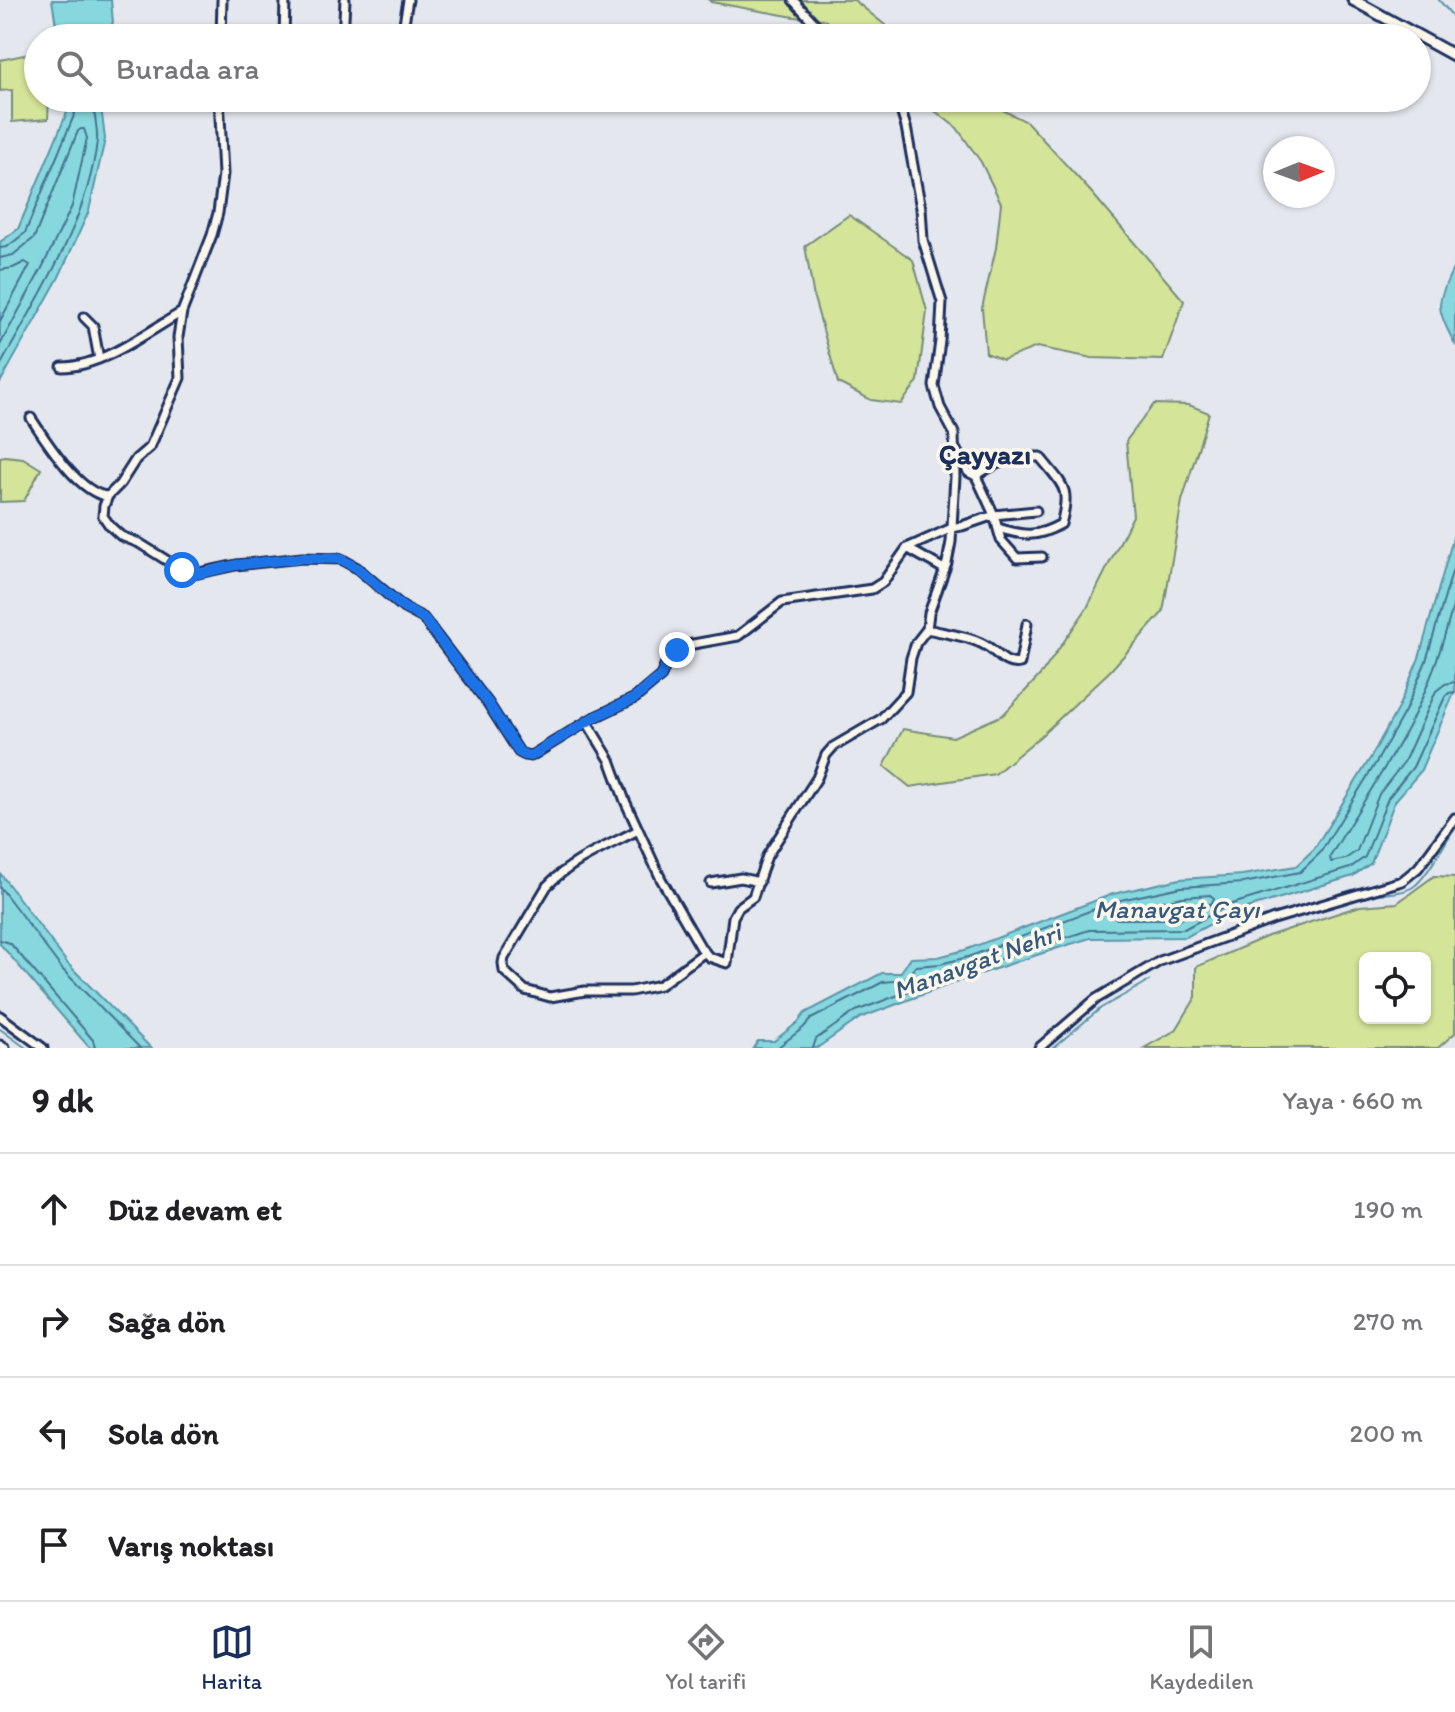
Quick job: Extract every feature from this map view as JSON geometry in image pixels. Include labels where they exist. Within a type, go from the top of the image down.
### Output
[{"type":"street","points":[[221,24],[222,0]]},
{"type":"street","points":[[284,24],[285,0]]},
{"type":"street","points":[[344,24],[345,0]]},
{"type":"street","points":[[404,24],[408,0]]},
{"type":"street","points":[[793,0],[815,24]]},
{"type":"street","points":[[1353,0],[1397,24]]},
{"type":"street","points":[[1431,43],[1455,56]]},
{"type":"street","points":[[220,112],[223,174],[218,213],[182,312],[178,337],[180,378],[150,447],[136,459],[108,496],[103,516],[121,536],[194,574],[236,565],[302,558],[341,559],[357,568],[404,608],[423,618],[488,703],[519,752],[525,755],[531,756],[587,722],[635,698],[661,676],[669,657],[682,646],[738,636],[782,602],[872,589],[883,582],[907,548],[952,528],[994,515],[1036,511]]},
{"type":"street","points":[[587,722],[610,760],[661,879],[705,952],[709,957],[727,963],[733,917],[738,908],[753,897],[767,856],[817,778],[826,755],[833,747],[881,719],[906,692],[911,658],[916,643],[927,629],[951,542],[954,433],[940,407],[934,386],[942,302],[923,240],[921,208],[901,112]]},
{"type":"street","points":[[62,367],[99,359],[182,312]]},
{"type":"street","points":[[84,317],[93,326],[99,359]]},
{"type":"street","points":[[31,418],[81,483],[98,496],[108,496]]},
{"type":"street","points":[[954,446],[968,472],[976,476],[994,515],[1001,540],[1017,558],[1042,557]]},
{"type":"street","points":[[976,476],[1009,458],[1040,457],[1066,492],[1061,524],[1051,530],[1034,535],[998,528]]},
{"type":"street","points":[[907,548],[944,569]]},
{"type":"street","points":[[927,629],[987,646],[1002,659],[1017,665],[1023,655],[1027,624]]},
{"type":"street","points":[[1039,1048],[1096,999],[1160,961],[1274,919],[1402,881],[1418,868],[1455,818]]},
{"type":"street","points":[[638,830],[585,858],[547,886],[504,958],[504,971],[525,990],[550,997],[585,991],[631,991],[660,985],[705,952]]},
{"type":"street","points":[[711,883],[741,878],[759,882]]},
{"type":"street","points":[[0,1016],[43,1048]]},
{"type":"green space","points":[[709,0],[854,0],[884,24],[830,24],[823,19]]},
{"type":"green space","points":[[24,55],[24,112],[48,112],[48,119],[12,122],[12,90],[0,91],[0,60]]},
{"type":"green space","points":[[936,112],[1007,112],[1027,122],[1091,192],[1184,301],[1163,360],[1092,358],[1037,347],[1003,360],[986,353],[982,308],[996,248],[1001,203],[981,162],[957,128]]},
{"type":"green space","points":[[849,215],[913,260],[927,311],[918,381],[901,404],[871,400],[838,383],[814,298],[805,246]]},
{"type":"green space","points":[[1154,404],[1189,405],[1209,413],[1182,501],[1163,612],[1110,671],[995,774],[910,787],[884,766],[903,729],[953,737],[1003,715],[1042,673],[1087,608],[1133,516],[1126,441]]},
{"type":"green space","points":[[0,457],[23,458],[41,469],[24,501],[0,502]]},
{"type":"green space","points":[[1434,876],[1455,877],[1455,1033],[1438,1048],[1144,1048],[1176,1030],[1196,997],[1196,967],[1268,936],[1360,906],[1397,903]]},
{"type":"water","points":[[52,0],[111,0],[112,24],[56,24]]},
{"type":"water","points":[[67,112],[102,112],[105,139],[89,211],[59,277],[0,383],[0,242],[18,229]]},
{"type":"water","points":[[1455,266],[1455,344],[1440,305]]},
{"type":"water","name":"Manavgat Çayı","points":[[1455,531],[1455,691],[1420,772],[1395,801],[1371,863],[1353,876],[1231,913],[1186,937],[1090,938],[959,981],[860,1018],[817,1048],[753,1048],[758,1041],[774,1041],[805,1013],[882,973],[900,973],[911,958],[938,957],[965,950],[1113,894],[1180,879],[1242,875],[1296,866],[1314,849],[1398,708],[1419,658]]},
{"type":"water","points":[[0,873],[68,964],[151,1048],[88,1046],[0,944]]},
{"type":"waterway","points":[[1439,0],[1455,19]]},
{"type":"waterway","points":[[1369,895],[1413,887],[1429,869],[1455,828]]},
{"type":"waterway","points":[[1053,1048],[1101,1008],[1149,981]]},
{"type":"waterway","points":[[0,1029],[26,1048]]},
{"type":"district","name":"Çayyazı","points":[[985,454]]},
{"type":"route","points":[[182,570],[198,574],[236,565],[302,558],[341,559],[357,568],[404,608],[423,618],[488,703],[519,752],[531,756],[593,718],[635,698],[661,676],[669,657],[677,650]]},
{"type":"water label","name":"Manavgat Nehri","points":[[977,961]]}]
